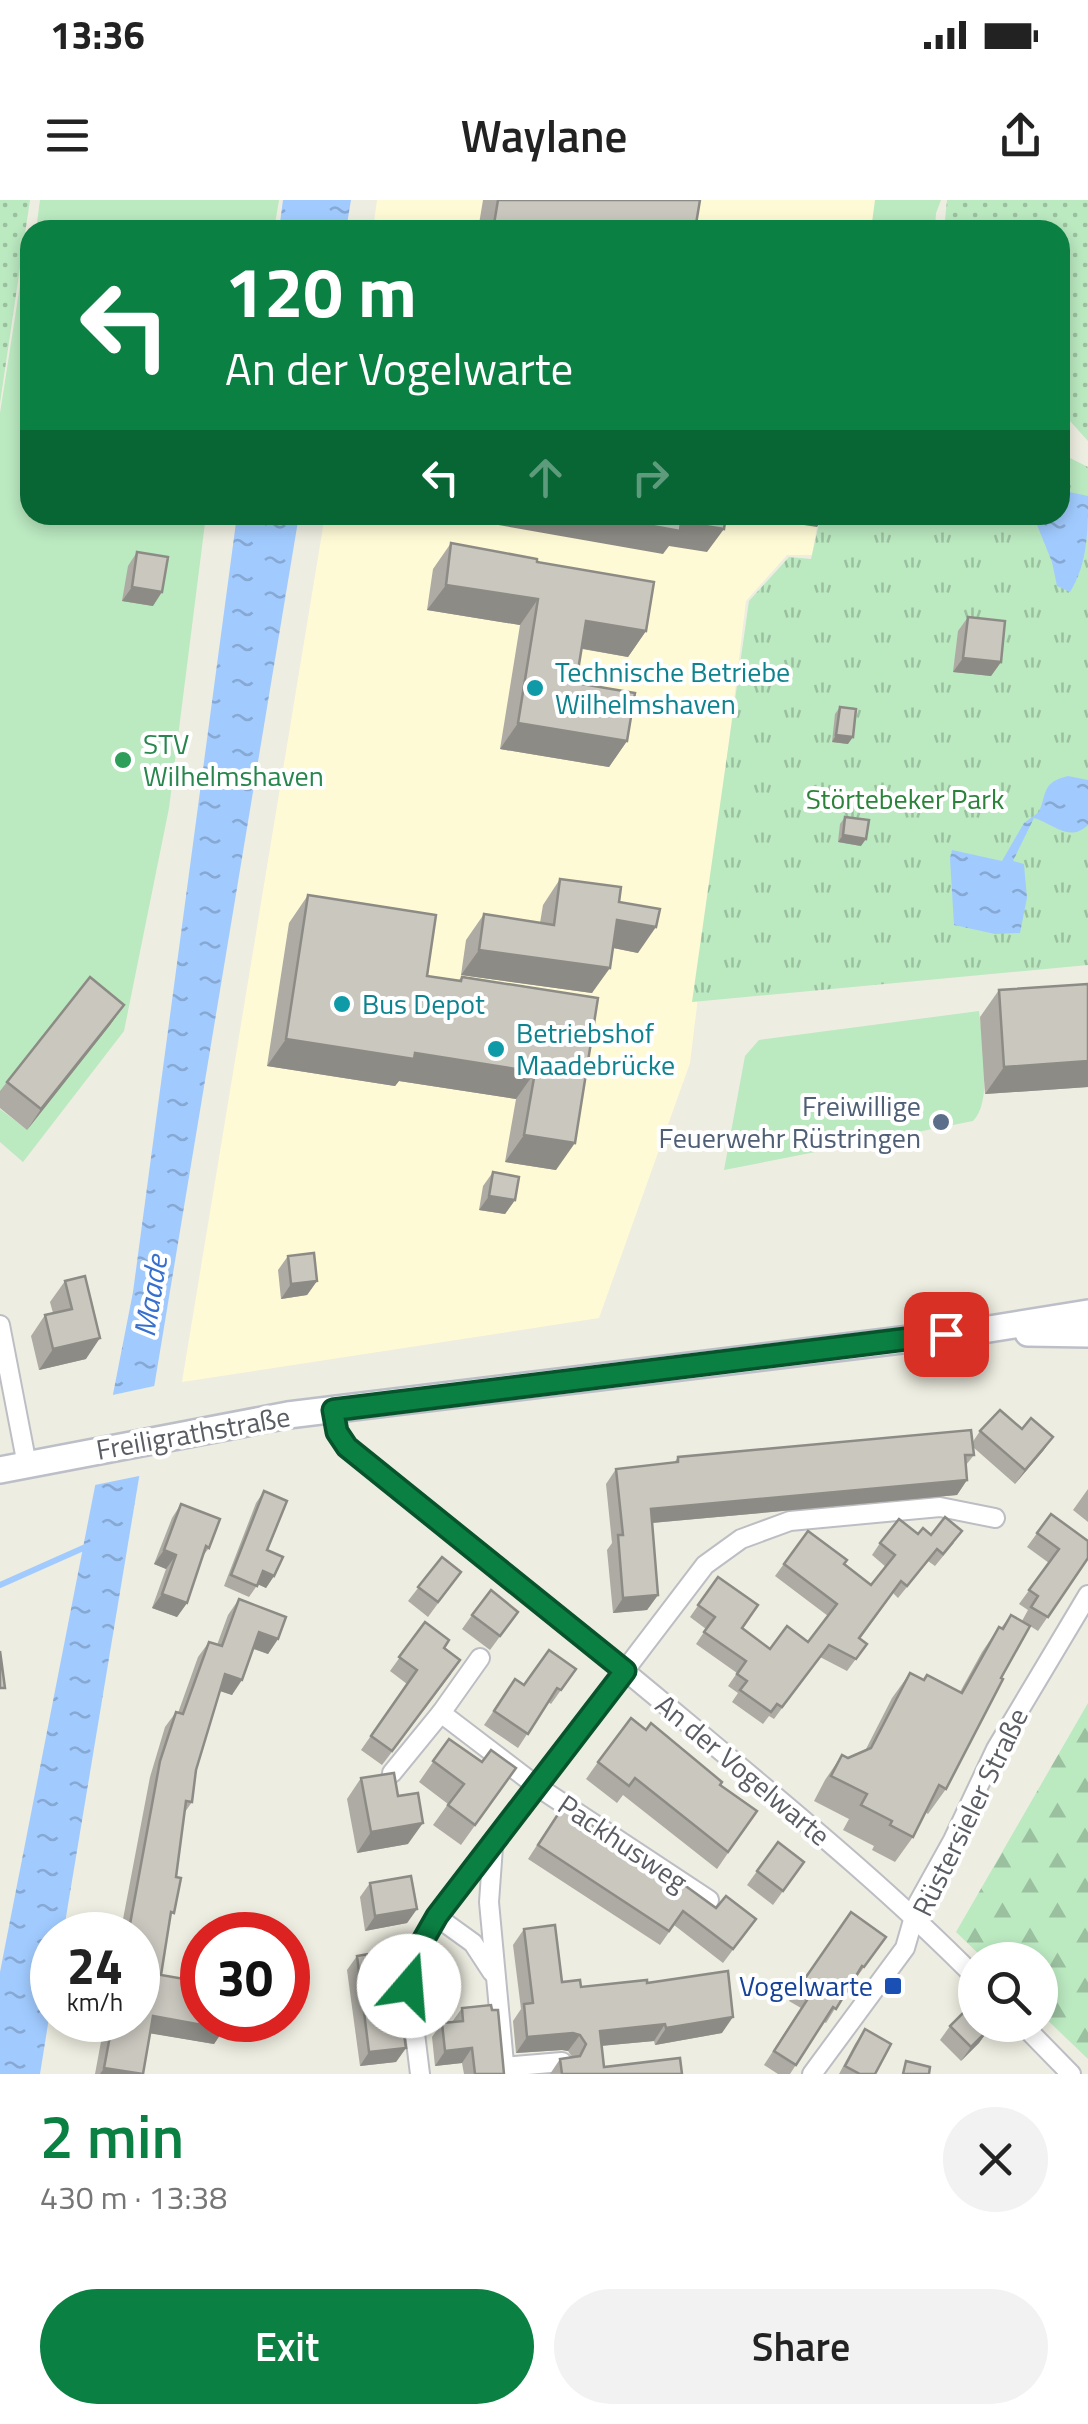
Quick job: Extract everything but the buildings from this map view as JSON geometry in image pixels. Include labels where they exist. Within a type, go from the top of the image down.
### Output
[{"type":"main road","name":"Freiligrathstraße","points":[[0,1470],[333,1410],[983,1330],[1088,1313]]},
{"type":"main road","name":"Freiligrathstraße","points":[[983,1330],[1088,1334]]},
{"type":"street","points":[[0,1325],[27,1464]]},
{"type":"street","name":"An der Vogelwarte","points":[[333,1410],[337,1432],[347,1447],[625,1671],[915,1917],[958,1960]]},
{"type":"street","name":"Packhusweg","points":[[420,2074],[409,1986],[413,1958],[437,1916],[705,1565],[723,1550],[762,1529],[790,1521],[940,1508],[995,1518]]},
{"type":"street","name":"Rüstersieler Straße","points":[[812,2074],[905,1948],[924,1891],[954,1840],[996,1750],[1088,1595]]},
{"type":"street","points":[[392,1773],[480,1658]]},
{"type":"street","name":"Packhusweg","points":[[440,1713],[538,1787],[709,1900]]},
{"type":"street","points":[[493,1847],[489,1902],[504,2071],[562,2062]]},
{"type":"street","points":[[437,1916],[473,1943],[494,1974]]},
{"type":"street","points":[[1039,2042],[1071,2074]]},
{"type":"shaded area","points":[[377,200],[876,200],[873,220],[374,220]]},
{"type":"shaded area","points":[[323,525],[817,525],[812,555],[787,555],[746,601],[690,1063],[599,1318],[182,1382]]},
{"type":"green space","points":[[0,200],[30,200],[27,220],[20,220],[20,268],[0,403]]},
{"type":"green space","points":[[40,200],[279,200],[276,220],[37,220]]},
{"type":"green space","points":[[875,200],[941,200],[936,220],[872,220]]},
{"type":"green space","points":[[947,200],[1088,200],[1088,441],[1070,421],[1070,220],[945,220]]},
{"type":"green space","name":"STV Wilhelmshaven","points":[[20,285],[20,525],[205,525],[169,808],[124,1031],[23,1162],[0,1142],[0,1109],[26,1129],[0,1093],[0,413]]},
{"type":"green space","name":"Störtebeker Park","points":[[1070,458],[1088,467],[1088,965],[692,1002],[749,601],[789,557],[811,559],[819,525],[1070,525]]},
{"type":"green space","points":[[979,1011],[984,1085],[983,1100],[973,1121],[724,1170],[745,1056],[759,1040]]},
{"type":"green space","points":[[1088,1703],[1088,2059],[1058,2030],[1058,1942],[966,1942],[956,1932]]},
{"type":"water","points":[[283,200],[351,200],[348,220],[280,220]]},
{"type":"water","points":[[1070,492],[1088,496],[1084,558],[1070,592],[1057,586],[1037,525],[1070,525]]},
{"type":"water","name":"Maade","points":[[236,525],[297,525],[67,1912],[30,1912],[30,2042],[45,2042],[40,2074],[0,2074],[0,1972],[133,1292]]},
{"type":"water","points":[[1068,776],[1088,780],[1088,825],[1068,832],[1034,818],[1013,861],[1024,864],[1027,898],[1020,933],[995,934],[954,925],[952,850],[1002,861],[1024,823],[1039,812],[1050,785]]},
{"type":"pier","points":[[159,1385],[144,1475],[90,1486],[108,1396]]},
{"type":"waterway","points":[[0,1585],[90,1545]]},
{"type":"place","name":"Technische Betriebe Wilhelmshaven","points":[[535,688]]},
{"type":"place","name":"STV Wilhelmshaven","points":[[123,760]]},
{"type":"place","name":"Bus Depot","points":[[342,1004]]},
{"type":"place","name":"Betriebshof Maadebrücke","points":[[496,1049]]},
{"type":"place","name":"Freiwillige Feuerwehr Rüstringen","points":[[941,1122]]},
{"type":"place","name":"Vogelwarte","points":[[893,1986]]},
{"type":"route","points":[[409,1986],[413,1958],[437,1916],[625,1671],[347,1447],[337,1432],[333,1410],[946,1334]]}]
